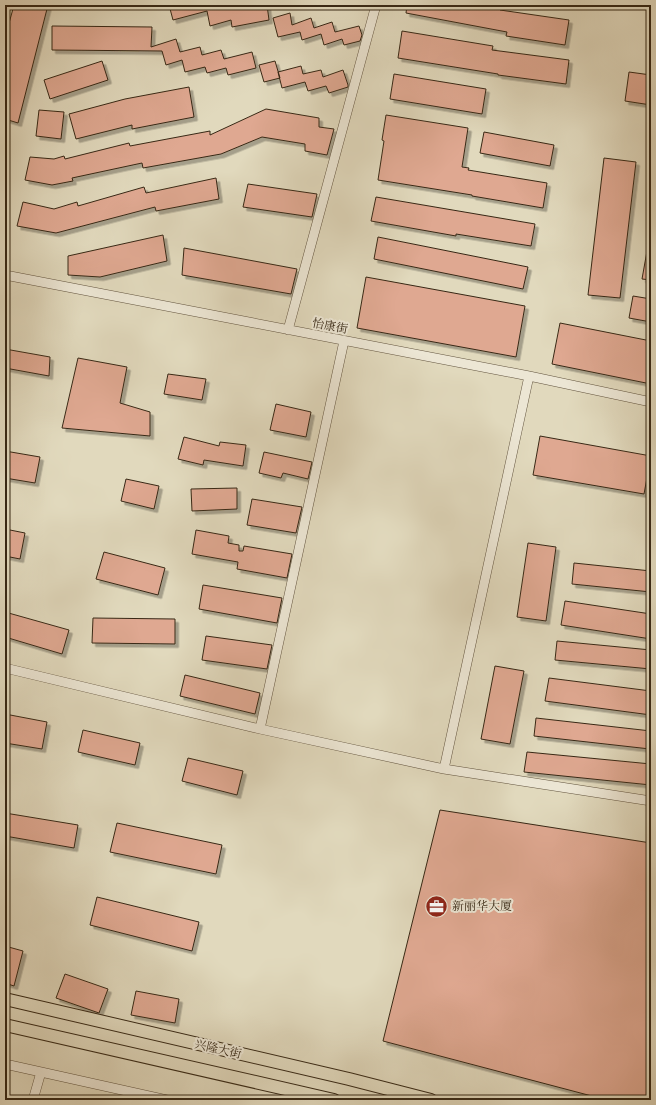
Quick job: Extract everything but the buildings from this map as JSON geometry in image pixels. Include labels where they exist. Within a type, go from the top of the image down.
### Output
[{"type":"main road","name":"兴隆大街","points":[[5,999],[350,1079],[431,1100]]},
{"type":"main road","name":"兴隆大街","points":[[5,1025],[334,1100]]},
{"type":"street","points":[[288,330],[376,5]]},
{"type":"street","name":"怡康街","points":[[5,275],[528,376],[651,402]]},
{"type":"street","points":[[260,729],[344,341]]},
{"type":"street","points":[[444,769],[528,376]]},
{"type":"street","points":[[5,668],[260,729],[444,769],[651,801]]},
{"type":"street","points":[[5,1064],[167,1100]]},
{"type":"street","points":[[33,1100],[40,1072]]},
{"type":"place","name":"新丽华大厦","points":[[437,906]]}]
